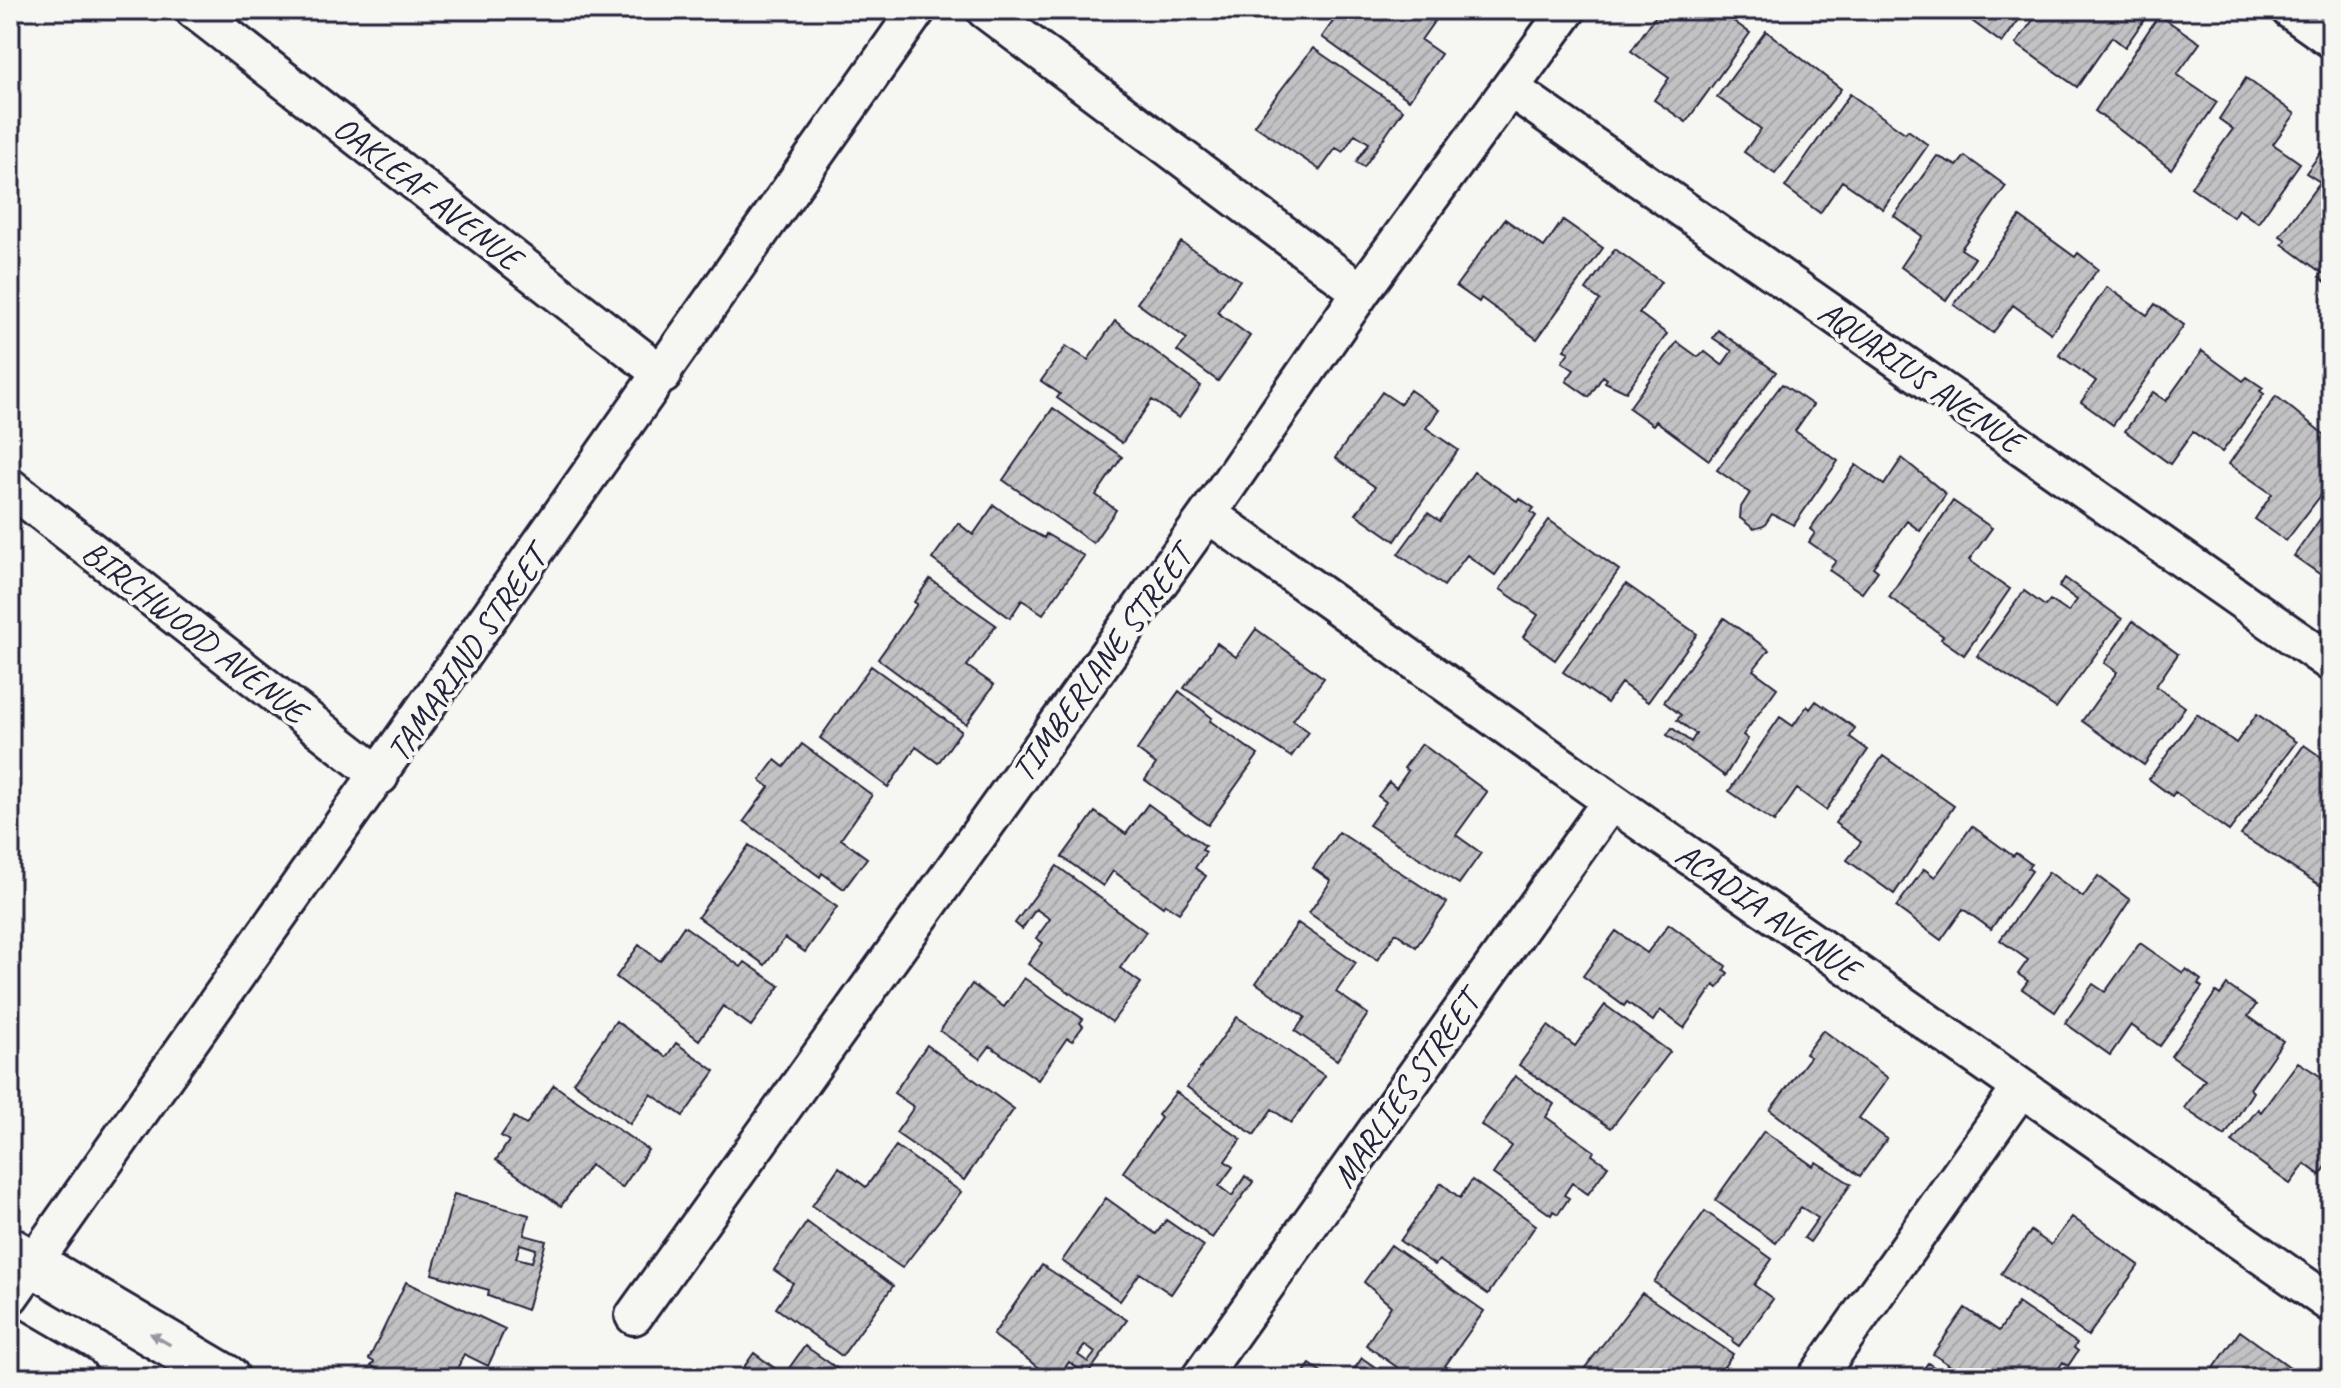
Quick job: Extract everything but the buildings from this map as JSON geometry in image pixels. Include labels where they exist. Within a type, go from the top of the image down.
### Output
[{"type":"main road","points":[[17,1271],[227,1378]]},
{"type":"main road","points":[[10,1340],[75,1378]]},
{"type":"street","name":"OAKLEAF AVENUE","points":[[194,10],[663,375]]},
{"type":"street","name":"TAMARIND STREET","points":[[17,1271],[380,776],[917,10]]},
{"type":"street","points":[[985,10],[1361,292]]},
{"type":"street","name":"TIMBERLANE STREET","points":[[634,1316],[1208,514],[1361,292],[1567,10]]},
{"type":"street","points":[[2290,10],[2331,39]]},
{"type":"street","name":"AQUARIUS AVENUE","points":[[1510,88],[2331,663]]},
{"type":"street","name":"BIRCHWOOD AVENUE","points":[[10,487],[380,776]]},
{"type":"street","name":"ACADIA AVENUE","points":[[1208,514],[1611,801],[2331,1304]]},
{"type":"street","name":"MARLIES STREET","points":[[1200,1378],[1611,801]]},
{"type":"street","points":[[1816,1378],[2021,1088]]}]
